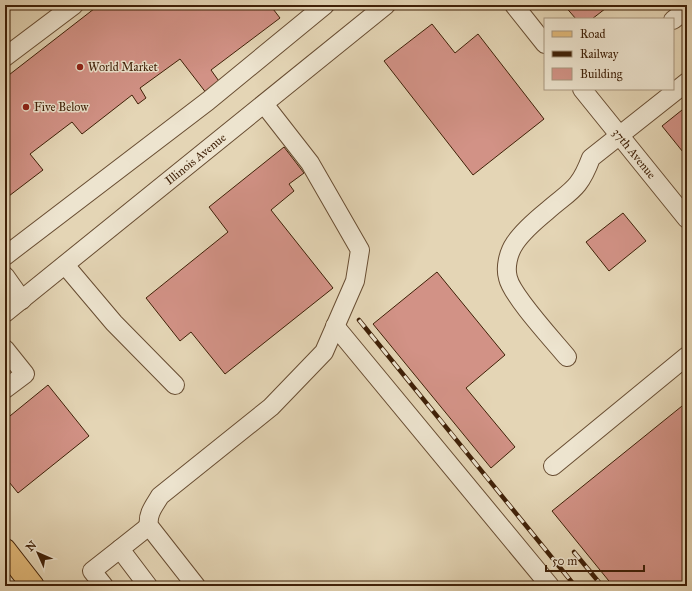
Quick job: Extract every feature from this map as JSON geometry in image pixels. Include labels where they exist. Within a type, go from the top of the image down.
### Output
[{"type":"main road","points":[[5,550],[33,586]]},
{"type":"street","points":[[5,58],[74,5]]},
{"type":"street","points":[[5,256],[208,101],[325,5]]},
{"type":"street","name":"Illinois Avenue","points":[[5,313],[386,5]]},
{"type":"street","points":[[514,5],[544,43]]},
{"type":"street","points":[[674,19],[687,9]]},
{"type":"street","points":[[567,356],[517,296],[508,280],[506,266],[514,244],[548,210],[575,189],[584,175],[591,158],[687,82]]},
{"type":"street","name":"37th Avenue","points":[[585,90],[619,135],[687,219]]},
{"type":"street","points":[[196,586],[149,526],[148,520],[150,512],[160,496],[271,407],[324,352],[355,281],[360,250],[310,163],[264,104]]},
{"type":"street","points":[[65,265],[114,323],[175,385]]},
{"type":"street","points":[[5,276],[22,300]]},
{"type":"street","points":[[335,326],[550,586]]},
{"type":"street","points":[[5,349],[25,374],[5,389]]},
{"type":"street","points":[[553,466],[687,356]]},
{"type":"street","points":[[104,586],[92,571],[149,526]]},
{"type":"street","points":[[120,549],[148,586]]},
{"type":"building","points":[[99,5],[270,5],[280,18],[211,70],[221,84],[207,94],[180,59],[140,88],[146,98],[138,104],[132,95],[82,134],[72,122],[30,154],[43,170],[5,199],[5,78]]},
{"type":"building","points":[[564,5],[610,5],[593,18],[575,18]]},
{"type":"building","points":[[432,24],[455,53],[478,34],[544,119],[473,175],[384,61]]},
{"type":"building","points":[[687,106],[687,157],[662,126]]},
{"type":"building","points":[[284,147],[304,173],[289,184],[294,191],[271,210],[333,288],[225,374],[191,332],[180,341],[146,298],[228,232],[209,207]]},
{"type":"building","points":[[623,213],[646,241],[609,271],[586,242]]},
{"type":"building","points":[[437,272],[505,355],[466,388],[515,447],[491,468],[373,324]]},
{"type":"building","points":[[48,385],[89,436],[18,493],[5,477],[5,420]]},
{"type":"building","points":[[687,402],[687,586],[613,586],[552,511]]},
{"type":"railway","points":[[359,320],[575,586]]},
{"type":"railway","points":[[574,552],[602,586]]},
{"type":"place","name":"World Market","points":[[80,67]]},
{"type":"place","name":"Five Below","points":[[26,107]]}]
